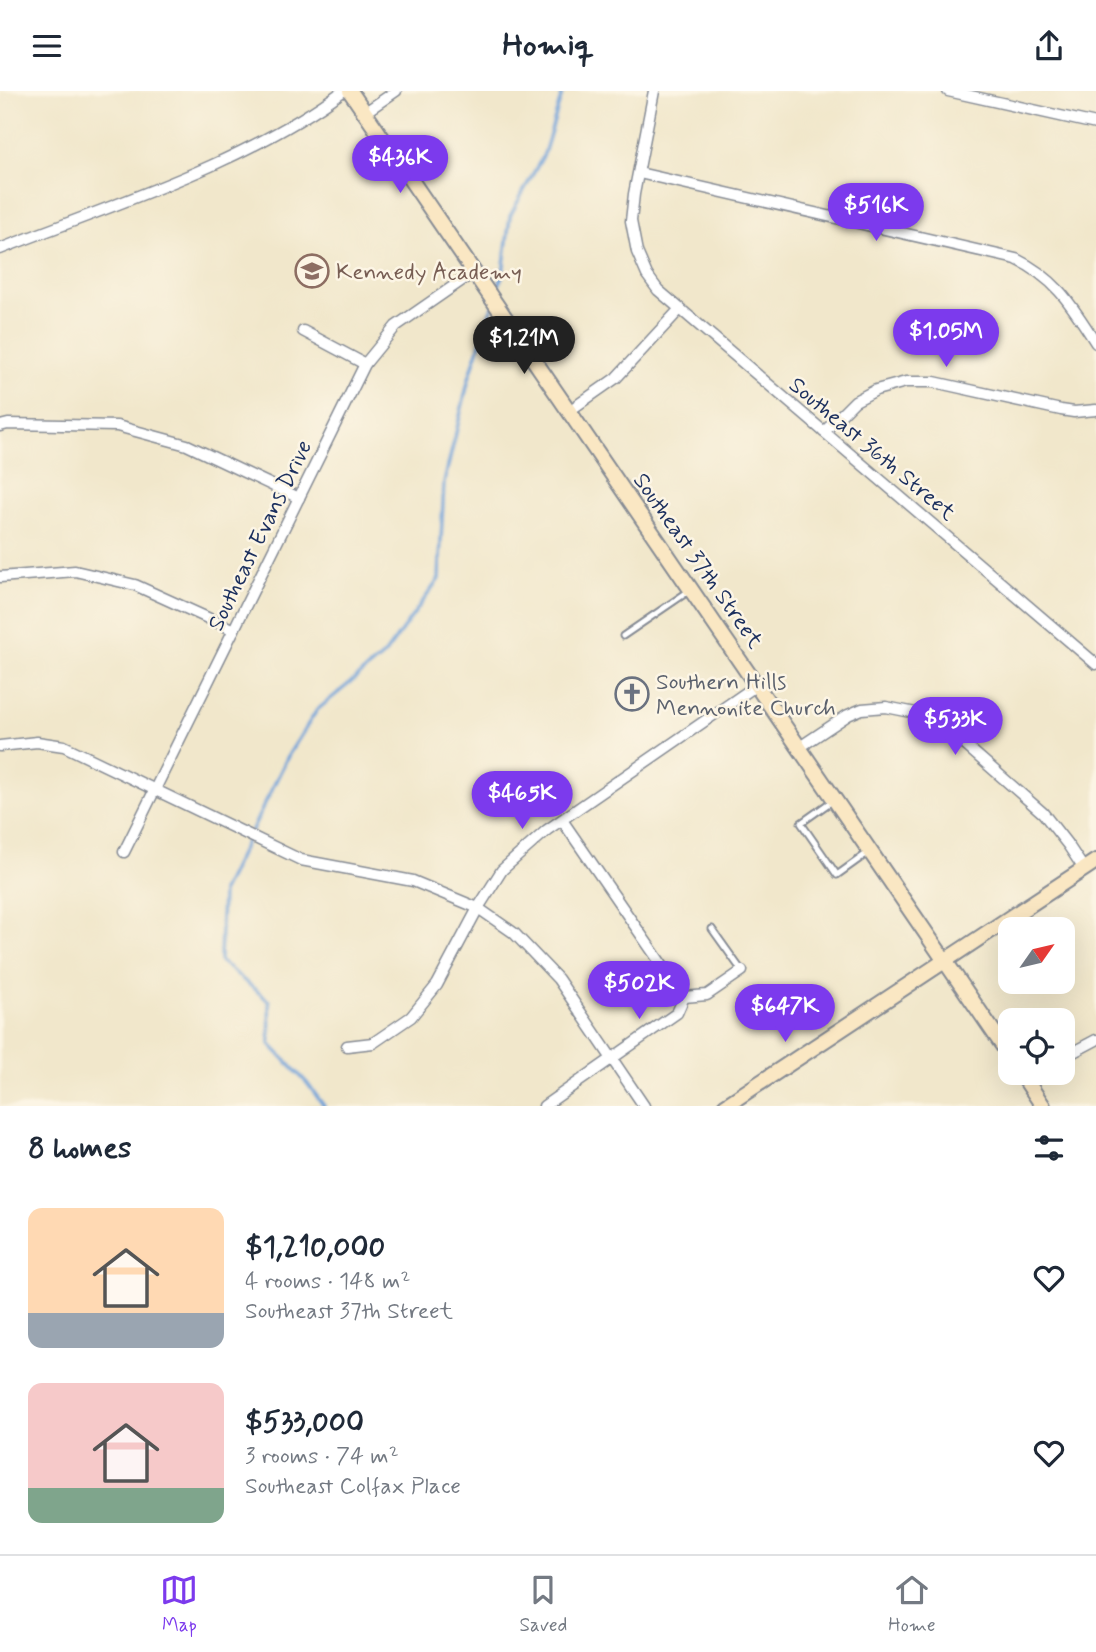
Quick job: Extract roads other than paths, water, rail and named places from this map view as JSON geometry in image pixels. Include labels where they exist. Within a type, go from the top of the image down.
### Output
[{"type":"main road","name":"Southeast 37th Street","points":[[350,91],[998,1038]]},
{"type":"main road","points":[[725,1106],[1090,865]]},
{"type":"main road","points":[[1030,1085],[1044,1106]]},
{"type":"street","points":[[0,249],[216,164],[320,108],[343,91]]},
{"type":"street","points":[[365,113],[396,91]]},
{"type":"street","name":"Southeast 36th Street","points":[[654,91],[631,211],[637,252],[642,266],[658,290],[1096,664]]},
{"type":"street","points":[[947,91],[1096,124]]},
{"type":"street","points":[[639,173],[1016,259],[1055,284],[1096,343]]},
{"type":"street","name":"Southeast Evans Drive","points":[[124,852],[365,364],[396,326],[476,275]]},
{"type":"street","points":[[569,411],[616,378],[680,309]]},
{"type":"street","points":[[303,331],[365,364]]},
{"type":"street","points":[[824,432],[855,401],[876,390],[905,382],[934,383],[1061,410],[1096,410]]},
{"type":"street","points":[[0,426],[117,426],[187,445],[299,498]]},
{"type":"street","points":[[0,577],[75,571],[135,585],[234,630]]},
{"type":"street","points":[[347,1046],[373,1043],[411,1017],[437,985],[478,908],[502,870],[547,830],[757,685]]},
{"type":"street","points":[[800,747],[848,715],[862,709],[886,707],[916,713],[947,729],[1043,813],[1068,845],[1090,865]]},
{"type":"street","points":[[0,746],[37,742],[64,745],[301,860],[413,881],[478,908],[514,933],[558,979],[644,1106]]},
{"type":"street","points":[[562,820],[684,997]]},
{"type":"street","points":[[684,997],[707,995],[742,971]]},
{"type":"street","points":[[544,1106],[677,1013],[684,997]]},
{"type":"street","points":[[1075,1051],[1096,1040]]},
{"type":"lane","points":[[623,636],[692,590]]},
{"type":"lane","points":[[835,799],[801,823],[837,875],[871,851]]},
{"type":"lane","points":[[712,929],[742,971]]},
{"type":"waterway","points":[[495,296],[503,273],[510,216],[544,154],[563,91]]},
{"type":"waterway","points":[[324,1106],[307,1083],[270,1044],[269,1001],[220,961],[222,891],[289,754],[317,710],[384,655],[439,579],[444,483],[469,378],[492,307]]},
{"type":"place","name":"Kennedy Academy","points":[[312,271]]},
{"type":"place","name":"Southern Hills Mennonite Church","points":[[632,694]]}]
